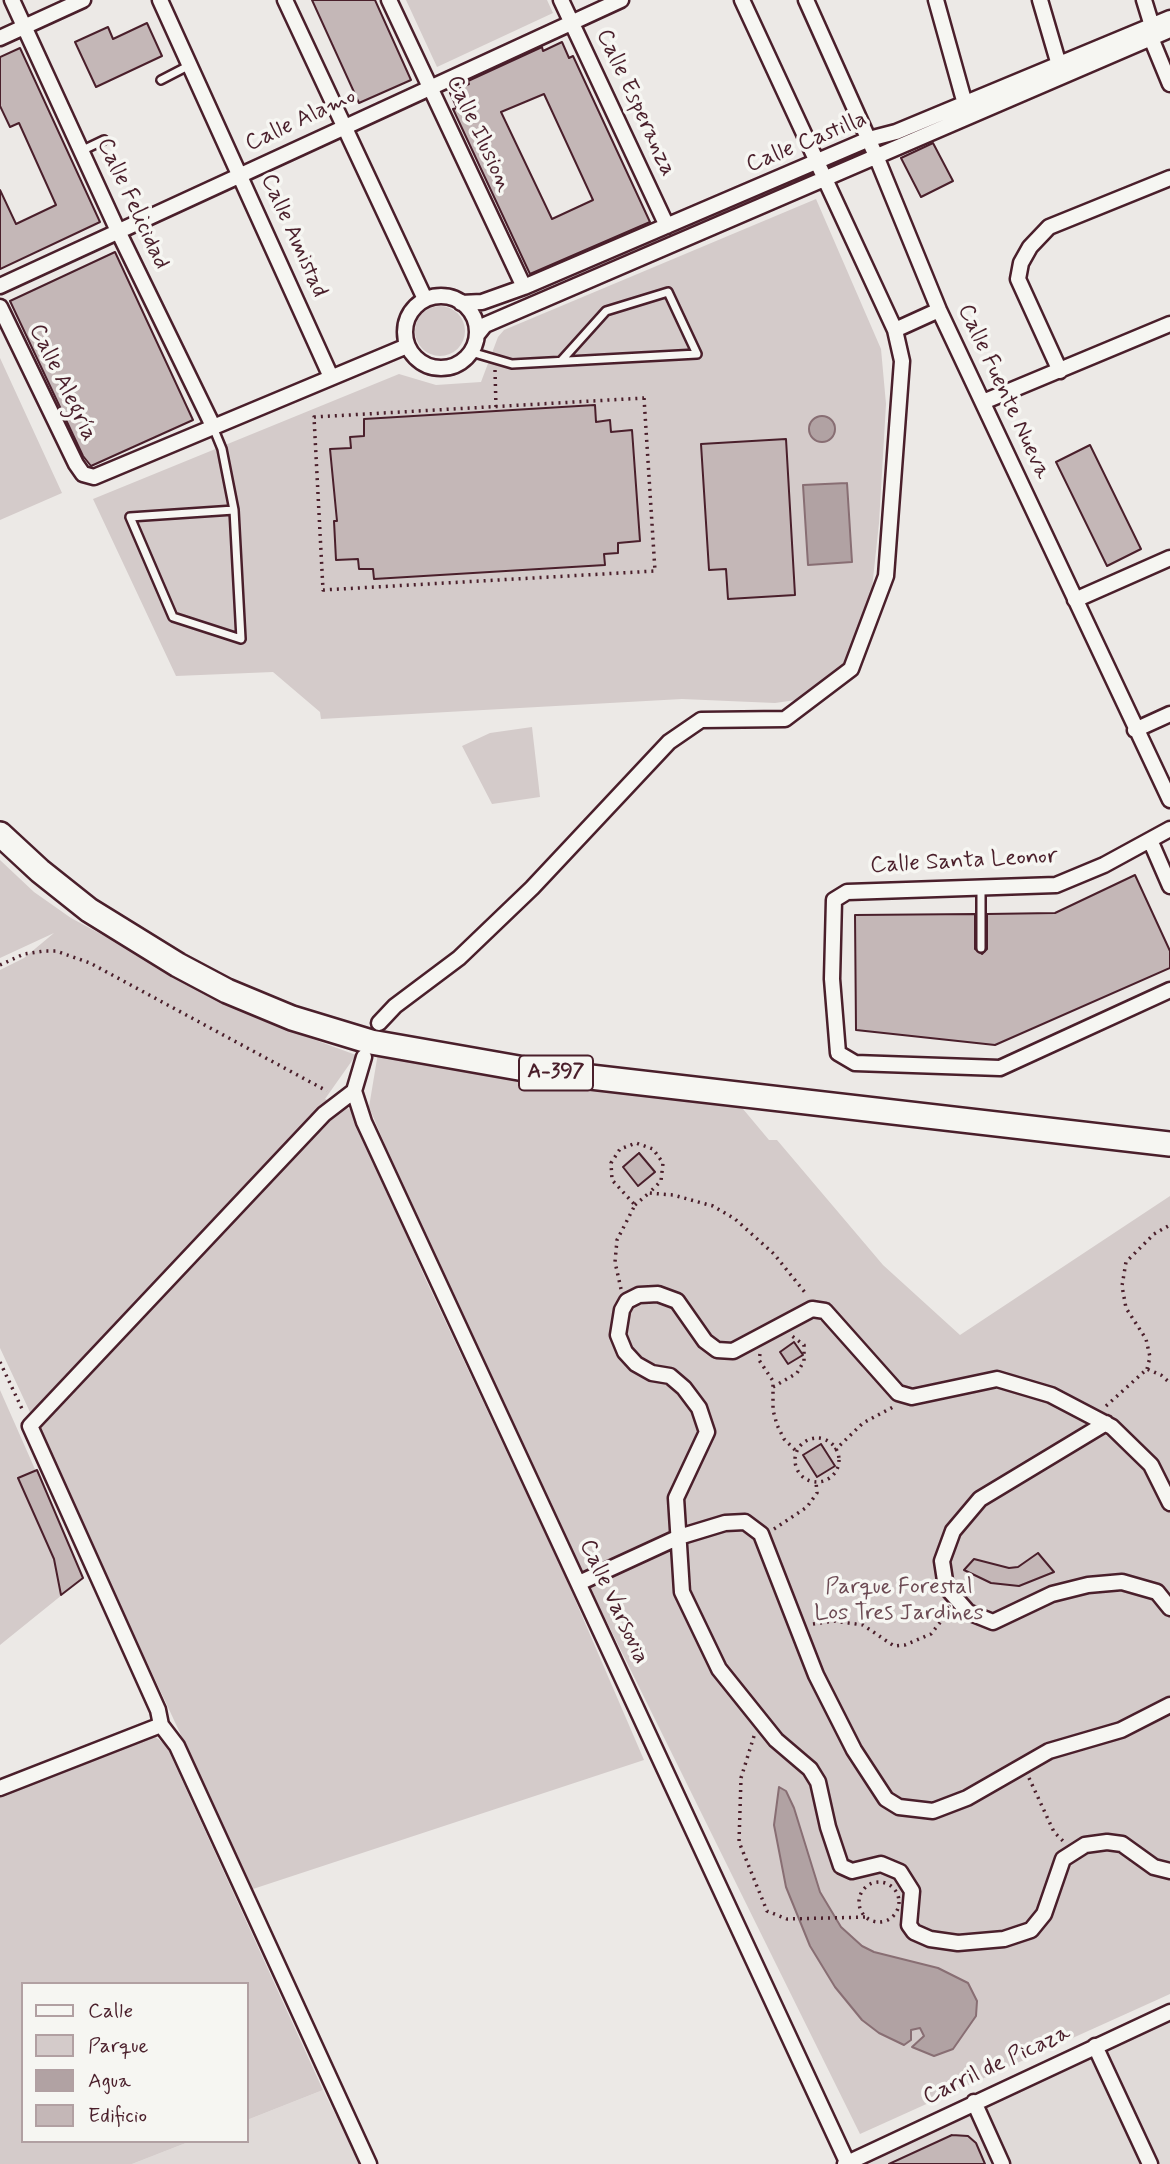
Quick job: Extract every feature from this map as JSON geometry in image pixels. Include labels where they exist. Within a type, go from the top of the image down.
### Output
[{"type":"main road","name":"A-397","points":[[0,834],[40,871],[89,910],[178,965],[228,991],[292,1018],[371,1042],[544,1072],[1170,1144]]},
{"type":"street","name":"Calle Felicidad","points":[[12,0],[118,231],[213,426]]},
{"type":"street","points":[[0,38],[83,0]]},
{"type":"street","name":"Calle Amistad","points":[[160,0],[331,377]]},
{"type":"street","points":[[285,0],[425,299]]},
{"type":"street","name":"Calle Ilusion","points":[[389,0],[524,288]]},
{"type":"street","name":"Calle Esperanza","points":[[561,0],[667,226]]},
{"type":"street","name":"Calle Alamo","points":[[0,286],[621,0]]},
{"type":"street","points":[[379,1023],[395,1006],[459,958],[532,888],[669,742],[701,720],[785,719],[851,669],[886,576],[902,361],[895,330],[742,0]]},
{"type":"street","name":"Calle Fuente Nueva","points":[[806,0],[869,139],[939,310],[1170,800]]},
{"type":"street","points":[[936,0],[965,104]]},
{"type":"street","points":[[1040,0],[1059,65]]},
{"type":"street","points":[[1144,0],[1151,32],[1170,85]]},
{"type":"street","name":"Calle Castilla","points":[[477,335],[485,325],[825,179],[1151,32],[1170,19]]},
{"type":"street","name":"Calle Castilla","points":[[461,303],[482,302],[524,288],[869,139],[896,132],[1059,65],[1151,32],[1170,30]]},
{"type":"street","points":[[1060,371],[1018,279],[1025,255],[1049,227],[1170,178]]},
{"type":"street","points":[[437,296],[461,303],[475,319],[477,335],[468,355],[454,366],[430,367],[414,356],[407,346],[408,319],[414,308],[425,299],[437,296]]},
{"type":"street","name":"Calle Alegría","points":[[0,307],[76,464],[88,476],[109,472],[213,426]]},
{"type":"street","points":[[895,330],[939,310]]},
{"type":"street","points":[[983,402],[1170,324]]},
{"type":"street","points":[[213,426],[407,346]]},
{"type":"street","points":[[1075,600],[1170,558]]},
{"type":"street","points":[[1135,730],[1170,715]]},
{"type":"street","name":"Calle Santa Leonor","points":[[1170,829],[1104,865],[1056,884],[847,891],[834,900],[832,979],[838,1053],[855,1063],[1000,1068],[1170,990]]},
{"type":"street","points":[[1150,840],[1170,886]]},
{"type":"street","points":[[364,1057],[354,1091],[301,1137],[30,1426],[158,1710],[161,1725],[177,1746],[369,2164]]},
{"type":"street","name":"Calle Varsovia","points":[[354,1091],[363,1122],[847,2164]]},
{"type":"street","points":[[1170,1503],[1151,1465],[1100,1420],[1051,1395],[997,1379],[912,1397],[903,1394],[883,1379],[840,1325],[825,1311],[815,1309],[733,1351],[717,1350],[705,1341],[677,1301],[658,1294],[639,1295],[627,1301],[619,1320],[618,1335],[625,1352],[636,1364],[652,1373],[670,1376],[684,1388],[699,1408],[707,1432],[676,1498],[682,1592],[719,1669],[776,1740],[810,1769],[818,1782],[828,1827],[841,1866],[852,1871],[881,1864],[895,1869],[906,1879],[913,1896],[909,1924],[918,1935],[958,1943],[1004,1939],[1031,1930],[1044,1914],[1063,1859],[1072,1850],[1097,1842],[1122,1844],[1154,1867],[1170,1871]]},
{"type":"street","points":[[1100,1420],[980,1499],[953,1531],[942,1561],[946,1587],[968,1612],[993,1622],[1052,1594],[1122,1582],[1157,1592],[1170,1608]]},
{"type":"street","points":[[579,1583],[679,1537],[724,1523],[745,1522],[763,1538],[816,1675],[854,1750],[886,1799],[899,1807],[933,1811],[967,1798],[1049,1751],[1121,1730],[1170,1705]]},
{"type":"street","points":[[0,1788],[161,1725]]},
{"type":"street","name":"Carril de Picaza","points":[[847,2164],[1170,2011]]},
{"type":"street","points":[[1095,2046],[1150,2164]]},
{"type":"street","points":[[974,2102],[1002,2164]]},
{"type":"lane","points":[[161,80],[190,65]]},
{"type":"lane","points":[[81,150],[104,140]]},
{"type":"lane","points":[[468,355],[512,364],[697,354],[668,292],[606,311],[561,361]]},
{"type":"lane","points":[[213,426],[222,449],[234,510],[241,639],[173,617],[130,517],[234,510]]},
{"type":"lane","points":[[981,888],[981,948]]},
{"type":"path","points":[[468,355],[495,370],[496,407]]},
{"type":"path","points":[[644,398],[655,571],[323,590],[314,417],[496,407],[644,398]]},
{"type":"path","points":[[0,965],[24,954],[44,951],[56,951],[90,963],[341,1100]]},
{"type":"path","points":[[627,1301],[618,1282],[615,1251],[620,1230],[635,1205],[661,1181],[663,1163],[659,1155],[645,1145],[628,1145],[614,1155],[610,1172],[617,1188],[632,1198],[635,1205]]},
{"type":"path","points":[[649,1194],[673,1195],[705,1204],[735,1219],[789,1271],[815,1309]]},
{"type":"path","points":[[1100,1420],[1147,1370],[1150,1357],[1146,1339],[1126,1308],[1122,1286],[1126,1262],[1154,1234],[1170,1226]]},
{"type":"path","points":[[773,1387],[797,1373],[804,1361],[804,1345],[789,1334]]},
{"type":"path","points":[[762,1336],[764,1341],[759,1360],[773,1381],[777,1425],[784,1439],[797,1451]]},
{"type":"path","points":[[0,1362],[30,1426]]},
{"type":"path","points":[[1147,1370],[1161,1375],[1170,1383]]},
{"type":"path","points":[[835,1450],[863,1423],[891,1409],[903,1394]]},
{"type":"path","points":[[819,1439],[830,1443],[835,1450],[838,1458],[835,1472],[827,1479],[816,1482],[799,1474],[795,1463],[797,1451],[808,1440],[819,1439]]},
{"type":"path","points":[[763,1538],[807,1507],[817,1493],[816,1482]]},
{"type":"path","points":[[799,1626],[850,1622],[863,1625],[894,1646],[905,1645],[931,1634],[944,1620],[955,1597]]},
{"type":"path","points":[[763,1724],[755,1735],[741,1778],[739,1842],[767,1911],[787,1919],[867,1917],[881,1921],[894,1914],[899,1900],[892,1887],[878,1882],[864,1889],[860,1903],[867,1917]]},
{"type":"path","points":[[1024,1766],[1054,1832],[1072,1850]]},
{"type":"shaded area","points":[[1170,2012],[1170,2164],[848,2164]]},
{"type":"shaded area","points":[[323,2090],[360,2164],[132,2164],[186,2143],[248,2143],[248,2120]]},
{"type":"green space","points":[[406,0],[547,0],[553,13],[437,67]]},
{"type":"green space","points":[[816,199],[881,349],[886,404],[879,523],[871,598],[847,664],[819,687],[796,700],[775,703],[682,699],[321,719],[320,712],[273,672],[176,676],[93,499],[399,374],[436,385],[481,382],[498,337],[504,330]]},
{"type":"green space","points":[[440,306],[458,313],[465,331],[458,349],[440,356],[422,349],[415,331],[422,313]]},
{"type":"green space","points":[[0,358],[62,493],[0,520]]},
{"type":"green space","points":[[532,727],[540,797],[492,804],[462,746],[490,733]]},
{"type":"green space","points":[[0,860],[34,892],[71,918],[261,1020],[356,1055],[325,1099],[352,1110],[425,1278],[564,1574],[644,1760],[253,1889],[0,1348],[0,970],[24,958],[54,933],[0,958]]},
{"type":"green space","name":"Parque Forestal Los Tres Jardines","points":[[378,1053],[738,1103],[769,1140],[777,1140],[883,1265],[960,1335],[1170,1196],[1170,1994],[860,2134],[468,1341],[369,1107]]},
{"type":"green space","points":[[0,1390],[83,1578],[0,1645]]},
{"type":"green space","points":[[153,1735],[166,1745],[323,2090],[248,2120],[248,1982],[21,1982],[21,2143],[186,2143],[132,2164],[0,2164],[0,1796]]},
{"type":"water","points":[[822,416],[831,420],[835,429],[831,438],[822,442],[813,438],[809,429],[813,420]]},
{"type":"water","points":[[847,483],[852,562],[808,565],[803,485]]},
{"type":"water","points":[[779,1787],[786,1791],[794,1808],[820,1892],[841,1927],[862,1946],[874,1952],[938,1968],[968,1983],[977,2001],[976,2016],[953,2049],[934,2056],[912,2047],[924,2036],[920,2028],[911,2030],[911,2040],[904,2045],[879,2033],[862,2020],[835,1987],[810,1946],[786,1887],[774,1825]]},
{"type":"building","points":[[312,0],[375,0],[411,80],[359,103]]},
{"type":"building","points":[[147,23],[162,56],[96,87],[75,42],[108,27],[113,39]]},
{"type":"building","points":[[562,42],[569,58],[573,56],[650,222],[530,274],[453,109],[457,108],[450,93],[469,84],[468,81],[542,47],[543,51]],"holes":[[[544,94],[593,200],[552,219],[501,112]]]},
{"type":"building","points":[[20,48],[100,222],[0,269],[0,190],[16,224],[56,205],[19,123],[10,127],[0,106],[0,57]]},
{"type":"building","points":[[933,143],[953,181],[921,197],[901,158]]},
{"type":"building","points":[[115,252],[193,420],[91,466],[83,456],[10,301]]},
{"type":"building","points":[[595,405],[596,422],[610,420],[611,432],[632,430],[640,541],[618,543],[618,553],[604,554],[605,565],[374,579],[373,569],[359,569],[358,559],[336,560],[334,521],[337,521],[330,449],[351,448],[350,437],[364,436],[364,419]]},
{"type":"building","points":[[786,439],[795,595],[728,599],[726,569],[709,570],[701,444]]},
{"type":"building","points":[[1090,445],[1141,549],[1107,566],[1056,462]]},
{"type":"building","points":[[1135,875],[1170,951],[1170,968],[995,1045],[856,1030],[855,915],[975,914],[975,949],[982,954],[987,949],[987,914],[1055,913]]},
{"type":"building","points":[[639,1153],[655,1172],[638,1186],[623,1167]]},
{"type":"building","points":[[794,1342],[803,1355],[788,1364],[780,1352]]},
{"type":"building","points":[[821,1444],[835,1466],[817,1477],[803,1455]]},
{"type":"building","points":[[37,1470],[83,1578],[61,1595],[54,1559],[18,1478]]},
{"type":"building","points":[[1038,1553],[1054,1572],[1019,1586],[991,1583],[964,1570],[974,1559],[1009,1568],[1018,1567]]},
{"type":"building","points":[[952,2135],[968,2136],[976,2143],[985,2164],[889,2164]]}]
